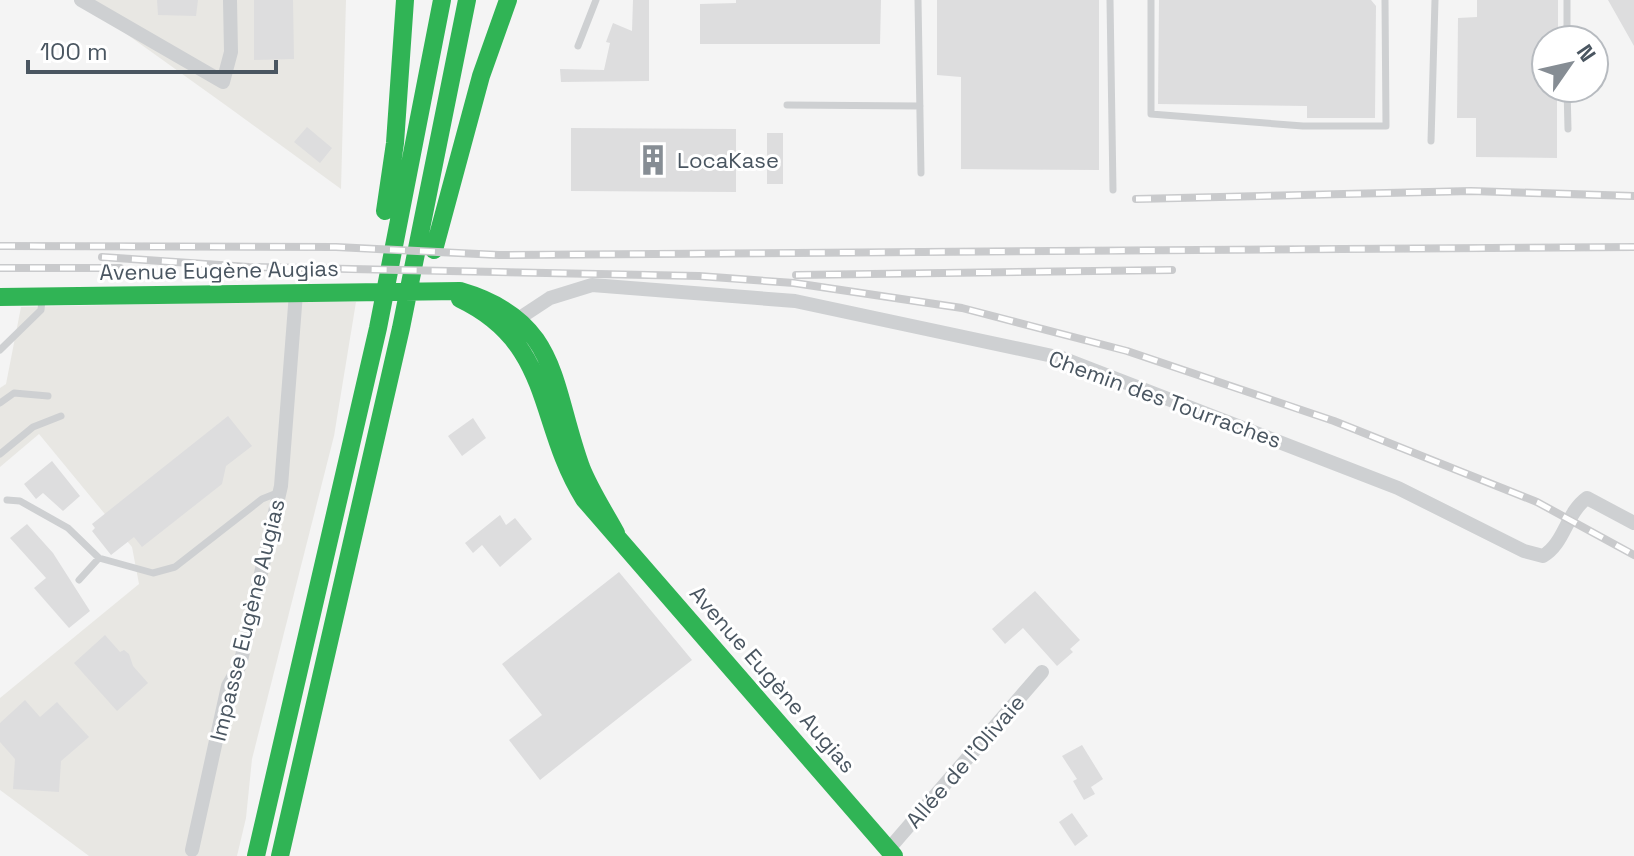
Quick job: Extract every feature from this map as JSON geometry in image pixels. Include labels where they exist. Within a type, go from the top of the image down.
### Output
[{"type":"main road","points":[[399,180],[405,0]]},
{"type":"main road","points":[[256,856],[365,376],[370,328],[399,180],[442,0]]},
{"type":"main road","points":[[280,856],[369,466],[384,444],[443,178],[467,0]]},
{"type":"main road","points":[[443,178],[508,0]]},
{"type":"main road","name":"Avenue Eugène Augias","points":[[0,297],[438,293],[480,295],[504,304],[513,322],[540,342],[550,362],[582,468],[616,533],[891,853]]},
{"type":"street","points":[[81,0],[223,82],[231,52],[230,0]]},
{"type":"street","name":"Chemin des Tourraches","points":[[513,322],[550,298],[592,285],[795,301],[1062,358],[1398,488],[1524,551],[1543,556],[1555,549],[1577,505],[1587,498],[1634,523]]},
{"type":"street","name":"Impasse Eugène Augias","points":[[192,850],[228,686],[240,665],[279,492],[296,293]]},
{"type":"street","name":"Allée de l'Olivaie","points":[[891,853],[1042,672]]},
{"type":"lane","points":[[578,46],[596,0]]},
{"type":"lane","points":[[918,0],[921,173]]},
{"type":"lane","points":[[1110,0],[1113,190]]},
{"type":"lane","points":[[1151,0],[1151,114],[1303,126],[1386,126],[1385,0]]},
{"type":"lane","points":[[1431,141],[1435,0]]},
{"type":"lane","points":[[1567,0],[1567,24]]},
{"type":"lane","points":[[1567,104],[1568,129]]},
{"type":"lane","points":[[787,105],[920,106]]},
{"type":"lane","points":[[0,350],[41,310],[42,297]]},
{"type":"lane","points":[[0,403],[14,393],[48,396]]},
{"type":"lane","points":[[0,454],[33,427],[61,416]]},
{"type":"lane","points":[[7,500],[20,501],[68,528],[99,558],[153,573],[175,567],[262,499],[279,492]]},
{"type":"lane","points":[[79,580],[99,558]]},
{"type":"shaded area","points":[[79,0],[346,0],[341,189],[231,109]]},
{"type":"shaded area","points":[[356,302],[334,436],[252,759],[246,818],[237,856],[89,856],[0,790],[0,698],[139,584],[132,547],[39,434],[0,467],[0,388],[6,384],[21,307]]},
{"type":"building","points":[[157,0],[198,0],[196,16],[158,15]]},
{"type":"building","points":[[254,0],[293,0],[294,59],[254,60]]},
{"type":"building","points":[[633,0],[649,0],[649,81],[561,82],[560,69],[604,70],[610,43],[606,42],[613,23],[632,31]]},
{"type":"building","points":[[736,0],[881,0],[880,44],[700,44],[700,4],[736,3]]},
{"type":"building","points":[[937,0],[1099,0],[1099,170],[961,169],[961,77],[937,75]]},
{"type":"building","points":[[1159,0],[1371,0],[1376,6],[1375,118],[1307,118],[1307,106],[1158,104]]},
{"type":"building","points":[[1477,0],[1558,0],[1558,24],[1530,24],[1530,104],[1557,104],[1557,158],[1476,157],[1476,118],[1457,118],[1458,18],[1477,17]]},
{"type":"building","points":[[1608,0],[1634,0],[1634,46]]},
{"type":"building","points":[[307,127],[332,148],[320,163],[294,142]]},
{"type":"building","name":"LocaKase","points":[[571,128],[736,129],[736,192],[571,191]]},
{"type":"building","points":[[767,133],[783,133],[783,184],[767,184]]},
{"type":"building","points":[[228,416],[252,446],[226,466],[222,484],[142,547],[134,537],[111,555],[92,531],[95,528],[92,524]]},
{"type":"building","points":[[473,418],[486,438],[462,456],[448,436]]},
{"type":"building","points":[[52,461],[80,496],[63,511],[43,493],[36,499],[24,484]]},
{"type":"building","points":[[500,515],[506,525],[515,518],[532,539],[500,567],[482,545],[473,553],[465,543]]},
{"type":"building","points":[[27,524],[53,553],[90,611],[69,628],[34,588],[46,578],[10,538]]},
{"type":"building","points":[[619,572],[692,660],[540,780],[509,740],[542,715],[502,664]]},
{"type":"building","points":[[1035,591],[1080,640],[1070,649],[1073,652],[1057,666],[1023,628],[1005,644],[992,629]]},
{"type":"building","points":[[105,635],[120,652],[124,650],[129,654],[133,666],[148,683],[117,711],[74,663]]},
{"type":"building","points":[[25,700],[40,717],[57,702],[89,737],[61,761],[59,792],[13,789],[15,759],[0,742],[0,723]]},
{"type":"building","points":[[1082,745],[1103,779],[1091,787],[1095,794],[1084,800],[1073,781],[1077,779],[1062,756]]},
{"type":"building","points":[[1072,813],[1088,836],[1075,846],[1059,822]]},
{"type":"railway","points":[[1136,199],[1471,191],[1634,196]]},
{"type":"railway","points":[[0,246],[336,247],[499,255],[1634,247]]},
{"type":"railway","points":[[102,257],[249,267],[699,276],[794,283],[962,308],[1127,351],[1334,421],[1537,502],[1634,555]]},
{"type":"railway","points":[[0,268],[120,268]]},
{"type":"railway","points":[[796,275],[1172,270]]},
{"type":"traffic: fast","points":[[385,211],[395,143],[405,0]]},
{"type":"traffic: fast","points":[[256,856],[378,328],[442,0]]},
{"type":"traffic: fast","points":[[280,856],[401,328],[467,0]]},
{"type":"traffic: fast","points":[[434,250],[481,76],[508,0]]},
{"type":"traffic: fast","points":[[0,297],[460,291],[493,303],[517,319],[547,359],[581,467],[616,533]]},
{"type":"traffic: fast","points":[[460,299],[490,317],[512,338],[528,362],[569,470],[584,499],[894,856]]},
{"type":"place","name":"LocaKase","points":[[653,160]]}]
